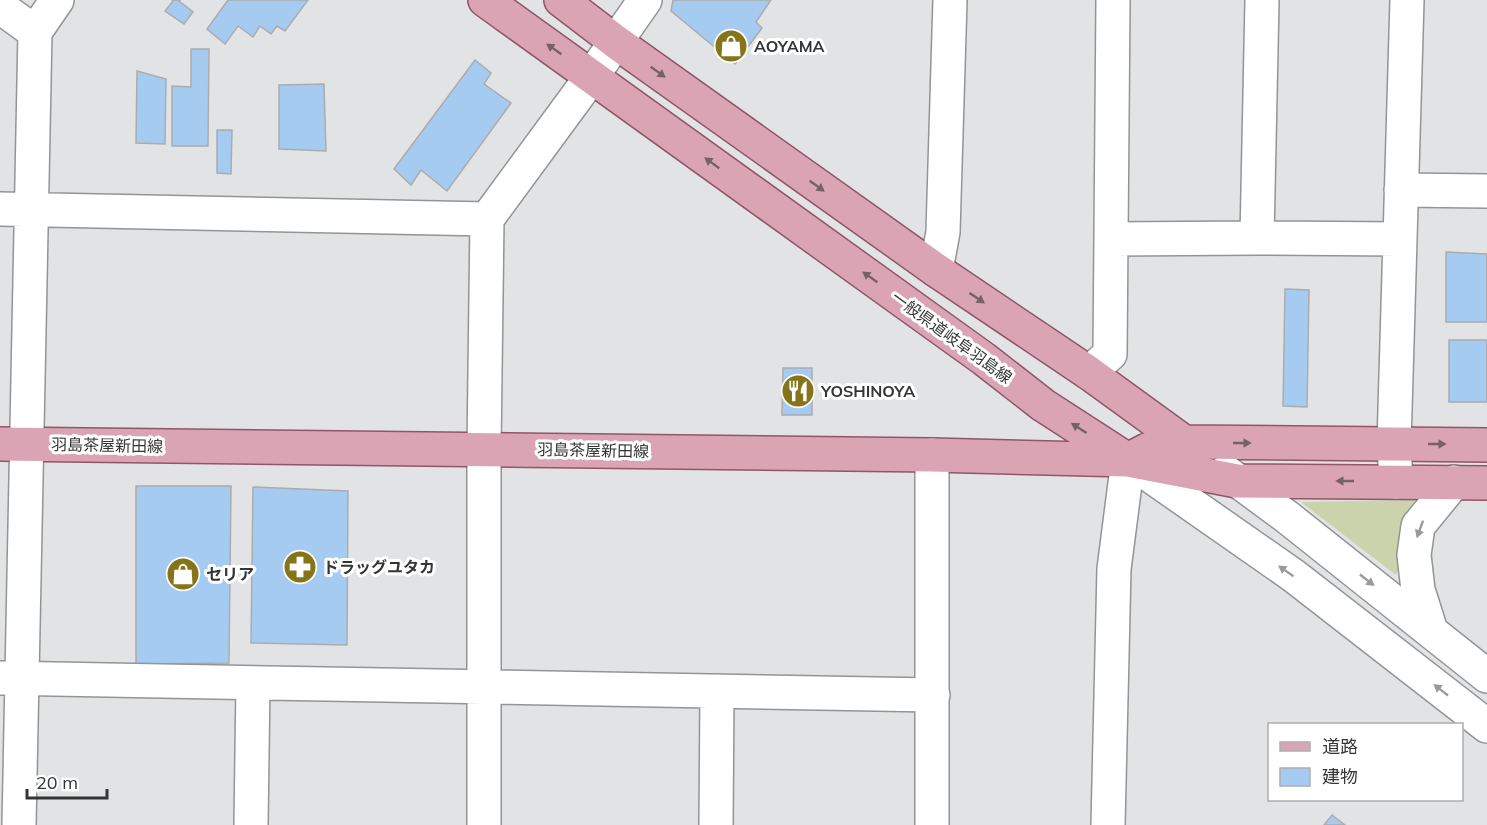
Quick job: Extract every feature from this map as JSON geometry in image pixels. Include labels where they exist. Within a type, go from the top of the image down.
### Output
[{"type":"main road","name":"一般県道岐阜羽島線","points":[[485,0],[984,358],[1043,405],[1128,460],[1237,481],[1487,483]]},
{"type":"main road","points":[[561,0],[616,42],[936,270],[1089,373],[1184,442],[1487,444]]},
{"type":"main road","name":"羽島茶屋新田線","points":[[13,444],[932,455],[1128,460],[1147,450],[1184,442]]},
{"type":"street","points":[[19,825],[10,678],[15,209],[34,33],[57,0]]},
{"type":"street","points":[[484,825],[484,449],[487,219],[645,0]]},
{"type":"street","points":[[936,270],[944,232],[950,0]]},
{"type":"street","points":[[1089,373],[1110,354],[1113,0]]},
{"type":"street","points":[[1257,238],[1262,0]]},
{"type":"street","points":[[1396,482],[1394,444],[1407,0]]},
{"type":"street","points":[[0,7],[34,33]]},
{"type":"street","points":[[1401,190],[1487,191]]},
{"type":"street","points":[[15,209],[487,219]]},
{"type":"street","points":[[1111,239],[1400,239]]},
{"type":"street","points":[[1184,442],[1287,517],[1487,676]]},
{"type":"street","points":[[932,455],[932,825]]},
{"type":"street","points":[[1108,825],[1114,569],[1128,460],[1294,576],[1487,726]]},
{"type":"street","points":[[1431,631],[1418,590],[1414,555],[1418,526],[1454,482]]},
{"type":"street","points":[[10,678],[933,695]]},
{"type":"street","points":[[252,825],[253,683]]},
{"type":"street","points":[[716,825],[717,691]]},
{"type":"green space","points":[[1415,500],[1405,518],[1400,567],[1396,575],[1301,502]]},
{"type":"building","points":[[172,0],[180,0],[193,12],[184,24],[165,11]]},
{"type":"building","points":[[228,0],[308,0],[285,31],[277,26],[271,34],[260,26],[253,37],[238,26],[225,44],[207,29]]},
{"type":"building","name":"AOYAMA","points":[[673,0],[771,0],[756,22],[762,28],[735,64],[671,11]]},
{"type":"building","points":[[191,49],[209,49],[208,146],[172,146],[172,86],[191,87]]},
{"type":"building","points":[[475,60],[491,73],[484,84],[511,103],[447,191],[421,170],[411,185],[394,169]]},
{"type":"building","points":[[137,71],[166,79],[165,144],[136,143]]},
{"type":"building","points":[[324,84],[326,151],[279,149],[279,85]]},
{"type":"building","points":[[217,130],[232,130],[231,174],[217,173]]},
{"type":"building","points":[[1446,252],[1487,254],[1487,322],[1446,322]]},
{"type":"building","points":[[1285,289],[1309,290],[1307,407],[1283,406]]},
{"type":"building","points":[[1449,340],[1487,340],[1487,402],[1449,402]]},
{"type":"building","points":[[783,368],[812,368],[812,415],[782,415]]},
{"type":"building","name":"セリア","points":[[136,486],[231,486],[229,663],[136,664]]},
{"type":"building","name":"ドラッグユタカ","points":[[253,487],[348,491],[347,645],[251,643]]},
{"type":"building","points":[[1332,815],[1345,825],[1324,825]]},
{"type":"place","name":"AOYAMA","points":[[731,46]]},
{"type":"place","name":"YOSHINOYA","points":[[798,391]]},
{"type":"place","name":"ドラッグユタカ","points":[[300,567]]},
{"type":"place","name":"セリア","points":[[183,574]]}]
